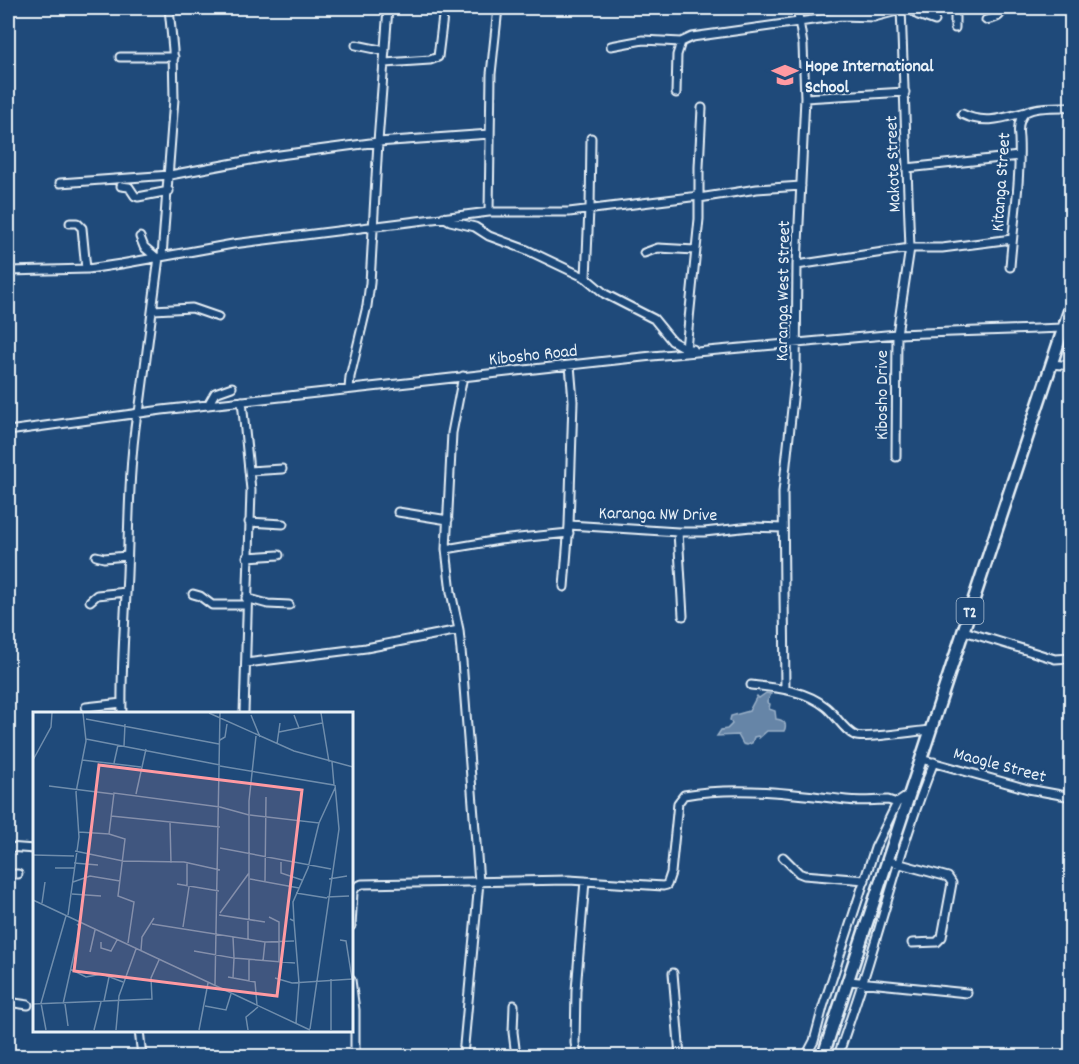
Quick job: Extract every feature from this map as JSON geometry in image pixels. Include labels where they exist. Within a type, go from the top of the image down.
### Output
[{"type":"highway","name":"T2","points":[[823,1056],[893,861],[909,795],[1071,302]]},
{"type":"street","points":[[122,712],[122,646],[130,469],[169,191],[174,57],[169,8]]},
{"type":"street","points":[[349,389],[367,306],[388,8]]},
{"type":"street","points":[[385,63],[430,60],[438,57],[444,8]]},
{"type":"street","points":[[489,212],[493,48],[498,8]]},
{"type":"street","name":"Karanga West Street","points":[[785,689],[783,492],[794,396],[797,265],[805,98],[804,55],[797,8]]},
{"type":"street","points":[[910,8],[918,15],[935,21]]},
{"type":"street","points":[[955,8],[955,28]]},
{"type":"street","points":[[986,20],[998,18],[1002,8]]},
{"type":"street","points":[[611,46],[643,40],[681,42],[707,34],[841,16],[874,17],[901,9]]},
{"type":"street","name":"Makote Street","points":[[897,334],[910,248],[901,9]]},
{"type":"street","points":[[675,93],[677,55],[681,42]]},
{"type":"street","points":[[356,45],[386,51]]},
{"type":"street","points":[[120,57],[174,57]]},
{"type":"street","points":[[805,98],[905,92]]},
{"type":"street","name":"Kitanga Street","points":[[1010,267],[1019,179],[1018,130],[1020,120],[1026,112],[1036,109],[1071,107]]},
{"type":"street","points":[[686,349],[699,219],[702,108]]},
{"type":"street","points":[[962,114],[983,121],[1026,112]]},
{"type":"street","points":[[60,183],[170,175],[272,156],[378,142],[490,134]]},
{"type":"street","points":[[586,279],[591,138]]},
{"type":"street","points":[[907,168],[1020,156]]},
{"type":"street","points":[[121,186],[129,187],[135,196],[169,191]]},
{"type":"street","points":[[8,271],[86,269],[243,243],[489,212],[550,213],[801,186]]},
{"type":"street","points":[[443,217],[450,221],[475,226],[489,236],[527,250],[586,279],[605,294],[654,319],[672,341],[686,349],[732,349]]},
{"type":"street","points":[[70,223],[76,223],[82,228],[86,269]]},
{"type":"street","points":[[140,237],[146,250],[160,257]]},
{"type":"street","points":[[797,265],[910,248],[942,248],[1012,239]]},
{"type":"street","points":[[644,253],[658,248],[695,250]]},
{"type":"street","points":[[153,310],[192,308],[218,317]]},
{"type":"street","name":"Kibosho Road","points":[[8,431],[242,401],[732,349],[897,334],[1063,328]]},
{"type":"street","name":"Kibosho Drive","points":[[896,457],[897,334]]},
{"type":"street","points":[[1051,364],[1071,366]]},
{"type":"street","points":[[564,587],[569,529],[573,401],[570,365]]},
{"type":"street","points":[[463,376],[452,433],[446,549],[451,592],[459,630],[479,882],[464,1056]]},
{"type":"street","points":[[208,405],[215,393],[232,387]]},
{"type":"street","points":[[242,401],[251,500],[247,557],[244,712]]},
{"type":"street","points":[[249,471],[282,469]]},
{"type":"street","points":[[398,512],[448,520]]},
{"type":"street","points":[[249,522],[284,524]]},
{"type":"street","name":"Karanga NW Drive","points":[[446,549],[569,529],[704,532],[751,527],[783,528]]},
{"type":"street","points":[[678,532],[683,616]]},
{"type":"street","points":[[247,557],[279,555]]},
{"type":"street","points":[[96,556],[104,558],[127,556]]},
{"type":"street","points":[[90,600],[97,595],[126,592]]},
{"type":"street","points":[[193,594],[212,605],[246,602],[290,604]]},
{"type":"street","points":[[246,663],[366,648],[459,630]]},
{"type":"street","points":[[964,631],[1055,659],[1071,658]]},
{"type":"street","points":[[751,685],[785,689],[819,701],[846,728],[859,736],[931,730]]},
{"type":"street","points":[[86,707],[122,703]]},
{"type":"street","name":"Maogle Street","points":[[921,759],[1028,789],[1071,797]]},
{"type":"street","points":[[838,1056],[862,982],[893,861],[934,762]]},
{"type":"street","points":[[352,904],[356,887],[362,884],[585,881],[667,885],[671,873],[678,803],[684,795],[782,792],[829,798],[888,800],[897,803]]},
{"type":"street","points":[[806,1056],[814,1041],[875,848],[897,803],[909,795]]},
{"type":"street","points":[[8,847],[33,849]]},
{"type":"street","points":[[783,857],[804,875],[865,880]]},
{"type":"street","points":[[893,861],[948,877],[952,883],[942,937],[937,942],[912,942]]},
{"type":"street","points":[[8,874],[18,874]]},
{"type":"street","points":[[577,1056],[575,1043],[576,990],[585,881]]},
{"type":"street","points":[[674,973],[680,1056]]},
{"type":"street","points":[[849,981],[967,993]]},
{"type":"street","points":[[352,988],[355,1010],[354,1056]]},
{"type":"street","points":[[8,1002],[27,1005]]},
{"type":"street","points":[[514,1005],[516,1056]]},
{"type":"street","points":[[139,1031],[142,1056]]},
{"type":"water","points":[[766,693],[771,694],[767,702],[770,704],[769,709],[775,711],[776,719],[784,722],[784,731],[767,731],[759,738],[754,737],[752,743],[747,745],[743,744],[738,735],[717,736],[721,730],[727,729],[732,724],[731,716],[749,711],[757,696],[759,698]]},
{"type":"place","name":"Hope International School","points":[[785,75]]}]
